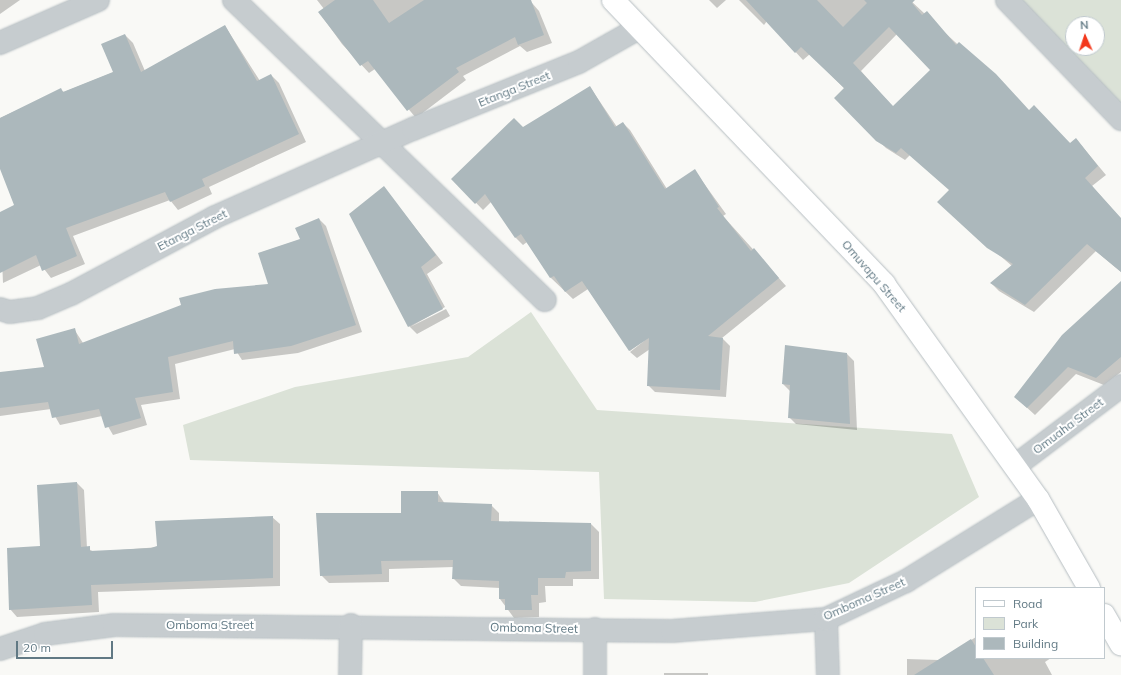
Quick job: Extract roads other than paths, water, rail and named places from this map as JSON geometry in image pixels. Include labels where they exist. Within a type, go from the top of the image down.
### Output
[{"type":"street","points":[[0,43],[98,0]]},
{"type":"street","points":[[234,0],[385,142],[545,300]]},
{"type":"street","name":"Omuvapu Street","points":[[613,0],[884,284],[1038,500],[1088,587]]},
{"type":"street","points":[[1007,0],[1121,119]]},
{"type":"street","name":"Etanga Street","points":[[0,309],[10,312],[38,308],[71,294],[215,217],[385,142],[579,62],[639,28]]},
{"type":"street","name":"Omuaha Street","points":[[1015,466],[1121,386]]},
{"type":"street","name":"Omboma Street","points":[[0,649],[44,634],[114,625],[351,625],[672,631],[826,619],[906,581],[1038,500]]},
{"type":"street","points":[[1105,616],[1121,644]]},
{"type":"street","points":[[826,619],[828,675]]},
{"type":"street","points":[[350,675],[351,625]]},
{"type":"street","points":[[595,629],[595,675]]}]
